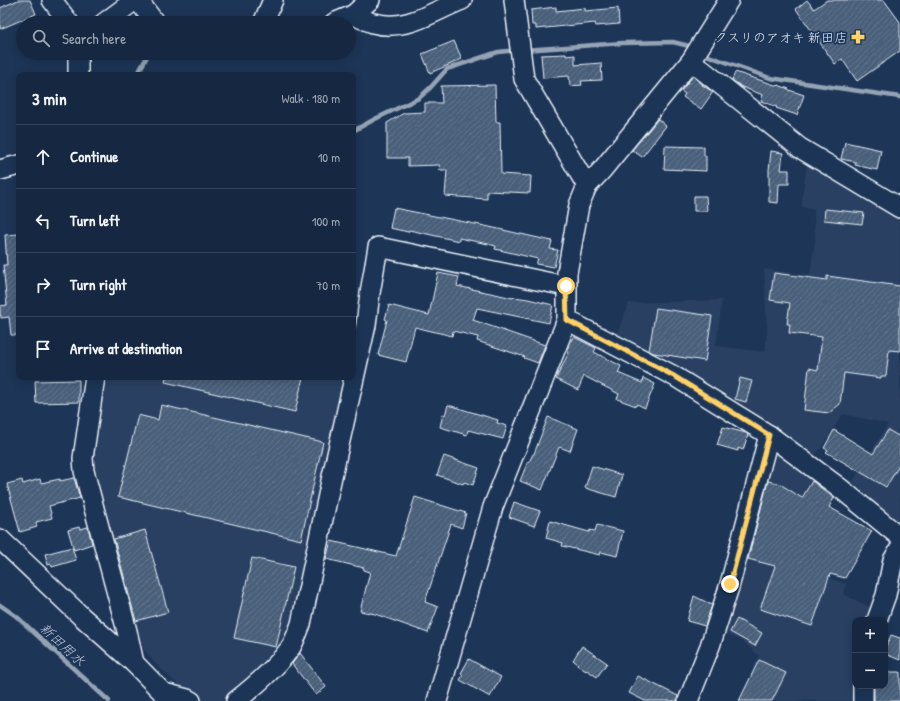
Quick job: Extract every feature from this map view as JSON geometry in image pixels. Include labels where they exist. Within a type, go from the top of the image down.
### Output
[{"type":"street","points":[[52,0],[64,16]]},
{"type":"street","points":[[266,16],[273,0]]},
{"type":"street","points":[[353,15],[370,0]]},
{"type":"street","points":[[356,16],[375,23],[393,25],[412,23],[462,0]]},
{"type":"street","points":[[514,0],[524,79],[587,186]]},
{"type":"street","points":[[438,701],[494,507],[567,320],[566,272],[579,205],[587,186],[602,170],[696,54],[729,0]]},
{"type":"street","points":[[114,16],[134,2],[148,16]]},
{"type":"street","points":[[696,54],[800,148],[900,208]]},
{"type":"street","points":[[78,60],[78,72]]},
{"type":"street","points":[[0,170],[16,166]]},
{"type":"street","points":[[356,370],[366,325],[378,247],[566,286]]},
{"type":"street","points":[[567,320],[674,376],[769,435],[840,488],[900,537]]},
{"type":"street","points":[[95,380],[83,458],[84,471],[127,631],[134,663]]},
{"type":"street","points":[[236,701],[252,688],[281,659],[292,645],[302,624],[331,481],[354,380]]},
{"type":"street","points":[[688,701],[710,646],[730,584],[769,435]]},
{"type":"street","points":[[0,539],[81,616],[134,663],[167,697],[192,701]]},
{"type":"street","points":[[878,617],[886,595],[894,560],[900,548]]},
{"type":"street","points":[[863,689],[863,701]]},
{"type":"shaded area","points":[[808,160],[900,217],[900,527],[850,486],[888,424],[843,414],[813,457],[769,424],[735,403],[699,381],[616,336],[629,303],[722,300],[716,346],[765,352],[767,330],[764,269],[810,275],[815,240],[814,210],[802,207],[803,189]]},
{"type":"shaded area","points":[[99,380],[347,380],[287,643],[245,687],[226,701],[205,701],[187,693],[153,661],[135,637],[90,474]]},
{"type":"shaded area","points":[[774,448],[836,497],[796,566],[846,584],[843,594],[874,609],[871,617],[852,617],[852,689],[856,689],[856,701],[738,701],[759,656],[741,640],[721,632]]},
{"type":"building","points":[[18,0],[30,0],[36,14],[31,16],[16,16],[16,22],[0,29],[0,8]]},
{"type":"building","name":"クスリのアオキ 新田店","points":[[807,0],[814,9],[827,0],[884,0],[900,22],[900,51],[857,81],[842,59],[835,64],[796,9]]},
{"type":"building","points":[[556,7],[556,11],[585,8],[585,11],[618,8],[619,24],[596,26],[595,23],[536,29],[536,25],[532,25],[531,10]]},
{"type":"building","points":[[454,41],[462,59],[430,73],[422,54]]},
{"type":"building","points":[[566,54],[566,56],[575,55],[575,65],[601,63],[602,80],[581,81],[582,85],[570,86],[569,76],[543,78],[541,55]]},
{"type":"building","points":[[735,72],[778,85],[804,95],[797,115],[761,101],[763,95],[742,87],[732,80]]},
{"type":"building","points":[[693,76],[702,85],[713,92],[701,109],[683,97],[685,94],[681,91]]},
{"type":"building","points":[[495,85],[496,122],[500,122],[501,174],[531,176],[530,193],[487,191],[487,199],[445,196],[447,170],[439,170],[440,165],[408,166],[408,158],[387,158],[387,123],[404,113],[425,112],[425,103],[442,103],[441,86]]},
{"type":"building","points":[[658,119],[666,126],[642,157],[632,150]]},
{"type":"building","points":[[845,142],[881,150],[877,170],[855,165],[856,162],[841,159]]},
{"type":"building","points":[[665,146],[704,147],[704,156],[706,156],[706,171],[664,169]]},
{"type":"building","points":[[771,151],[783,153],[781,170],[789,170],[789,184],[779,184],[778,203],[769,202],[769,170]]},
{"type":"building","points":[[694,196],[706,196],[707,211],[694,211]]},
{"type":"building","points":[[394,208],[552,241],[550,249],[558,250],[554,267],[536,264],[538,259],[495,249],[496,246],[488,244],[459,238],[459,241],[409,230],[408,232],[390,228]]},
{"type":"building","points":[[825,209],[864,213],[862,224],[824,220]]},
{"type":"building","points":[[16,234],[16,335],[11,335],[9,317],[1,318],[0,312],[0,306],[7,305],[3,265],[7,265],[5,235]]},
{"type":"building","points":[[438,273],[459,277],[457,286],[553,305],[549,323],[477,308],[473,320],[545,345],[538,363],[524,358],[525,357],[477,341],[478,337],[453,331],[452,336],[415,327],[406,362],[378,355],[387,320],[385,319],[389,305],[429,315]]},
{"type":"building","points":[[774,273],[827,280],[827,276],[900,286],[900,351],[889,350],[886,376],[881,376],[881,378],[844,373],[840,404],[829,413],[804,410],[809,368],[818,370],[822,337],[789,333],[790,324],[787,324],[790,303],[770,300]]},
{"type":"building","points":[[656,308],[712,316],[705,361],[649,351]]},
{"type":"building","points":[[574,337],[596,348],[594,352],[621,366],[618,373],[642,383],[643,378],[655,384],[645,408],[637,404],[636,406],[617,399],[619,394],[584,376],[578,390],[556,379],[569,352],[567,351]]},
{"type":"building","points":[[740,378],[752,381],[746,402],[735,399]]},
{"type":"building","points":[[79,380],[79,402],[36,403],[35,381]]},
{"type":"building","points":[[165,380],[302,380],[295,412],[165,382]]},
{"type":"building","points":[[161,405],[323,442],[301,540],[118,497],[138,415],[158,420]]},
{"type":"building","points":[[448,405],[498,420],[497,423],[507,426],[503,439],[468,430],[467,435],[440,427],[443,414],[445,415]]},
{"type":"building","points":[[548,417],[578,429],[570,451],[559,447],[542,490],[520,481],[528,461],[529,462],[534,454]]},
{"type":"building","points":[[723,427],[746,433],[748,435],[743,450],[738,448],[738,451],[717,445]]},
{"type":"building","points":[[834,430],[873,454],[888,430],[900,437],[900,464],[886,487],[826,452],[828,450],[824,448]]},
{"type":"building","points":[[444,456],[479,468],[473,485],[464,482],[463,484],[437,475]]},
{"type":"building","points":[[592,466],[622,475],[616,497],[585,488]]},
{"type":"building","points":[[74,478],[80,498],[49,506],[52,518],[36,522],[37,527],[20,532],[7,484],[22,480],[23,484],[40,479],[41,483]]},
{"type":"building","points":[[768,481],[780,484],[802,498],[812,481],[834,498],[829,507],[872,531],[845,578],[830,574],[812,626],[760,609],[775,566],[748,559]]},
{"type":"building","points":[[415,497],[466,513],[462,528],[451,524],[425,602],[438,607],[428,633],[375,614],[360,611],[370,572],[364,570],[364,568],[326,559],[331,541],[396,556]]},
{"type":"building","points":[[514,502],[540,511],[534,526],[509,517]]},
{"type":"building","points":[[550,521],[589,532],[590,530],[595,531],[597,525],[623,531],[617,556],[601,552],[600,555],[562,546],[563,543],[546,538]]},
{"type":"building","points":[[79,527],[80,529],[88,527],[92,544],[74,550],[68,530]]},
{"type":"building","points":[[145,530],[168,612],[136,621],[114,539]]},
{"type":"building","points":[[72,547],[76,560],[52,567],[51,564],[48,565],[45,554]]},
{"type":"building","points":[[252,558],[294,567],[276,647],[234,638]]},
{"type":"building","points":[[694,596],[712,605],[705,626],[687,621]]},
{"type":"building","points":[[737,619],[762,633],[755,646],[730,632]]},
{"type":"building","points":[[891,635],[900,638],[900,660],[888,655],[888,642]]},
{"type":"building","points":[[582,646],[607,663],[597,677],[577,665],[578,664],[573,660]]},
{"type":"building","points":[[300,653],[326,687],[316,695],[292,664]]},
{"type":"building","points":[[469,659],[501,677],[490,697],[460,680],[463,675],[461,673]]},
{"type":"building","points":[[759,660],[786,673],[772,701],[739,701]]},
{"type":"building","points":[[888,672],[900,672],[900,701],[874,701],[874,689],[888,689]]},
{"type":"building","points":[[638,676],[678,696],[677,701],[645,701],[629,693]]},
{"type":"waterway","points":[[524,50],[623,43],[673,42],[693,48]]},
{"type":"waterway","points":[[356,129],[419,98],[447,69],[498,52],[517,50]]},
{"type":"waterway","points":[[702,53],[770,78],[900,97]]},
{"type":"waterway","points":[[139,72],[145,60]]},
{"type":"waterway","name":"新田用水","points":[[0,605],[16,616],[109,701]]},
{"type":"place","name":"クスリのアオキ 新田店","points":[[858,37]]},
{"type":"route","points":[[566,286],[567,320],[674,376],[769,435],[730,584]]}]
